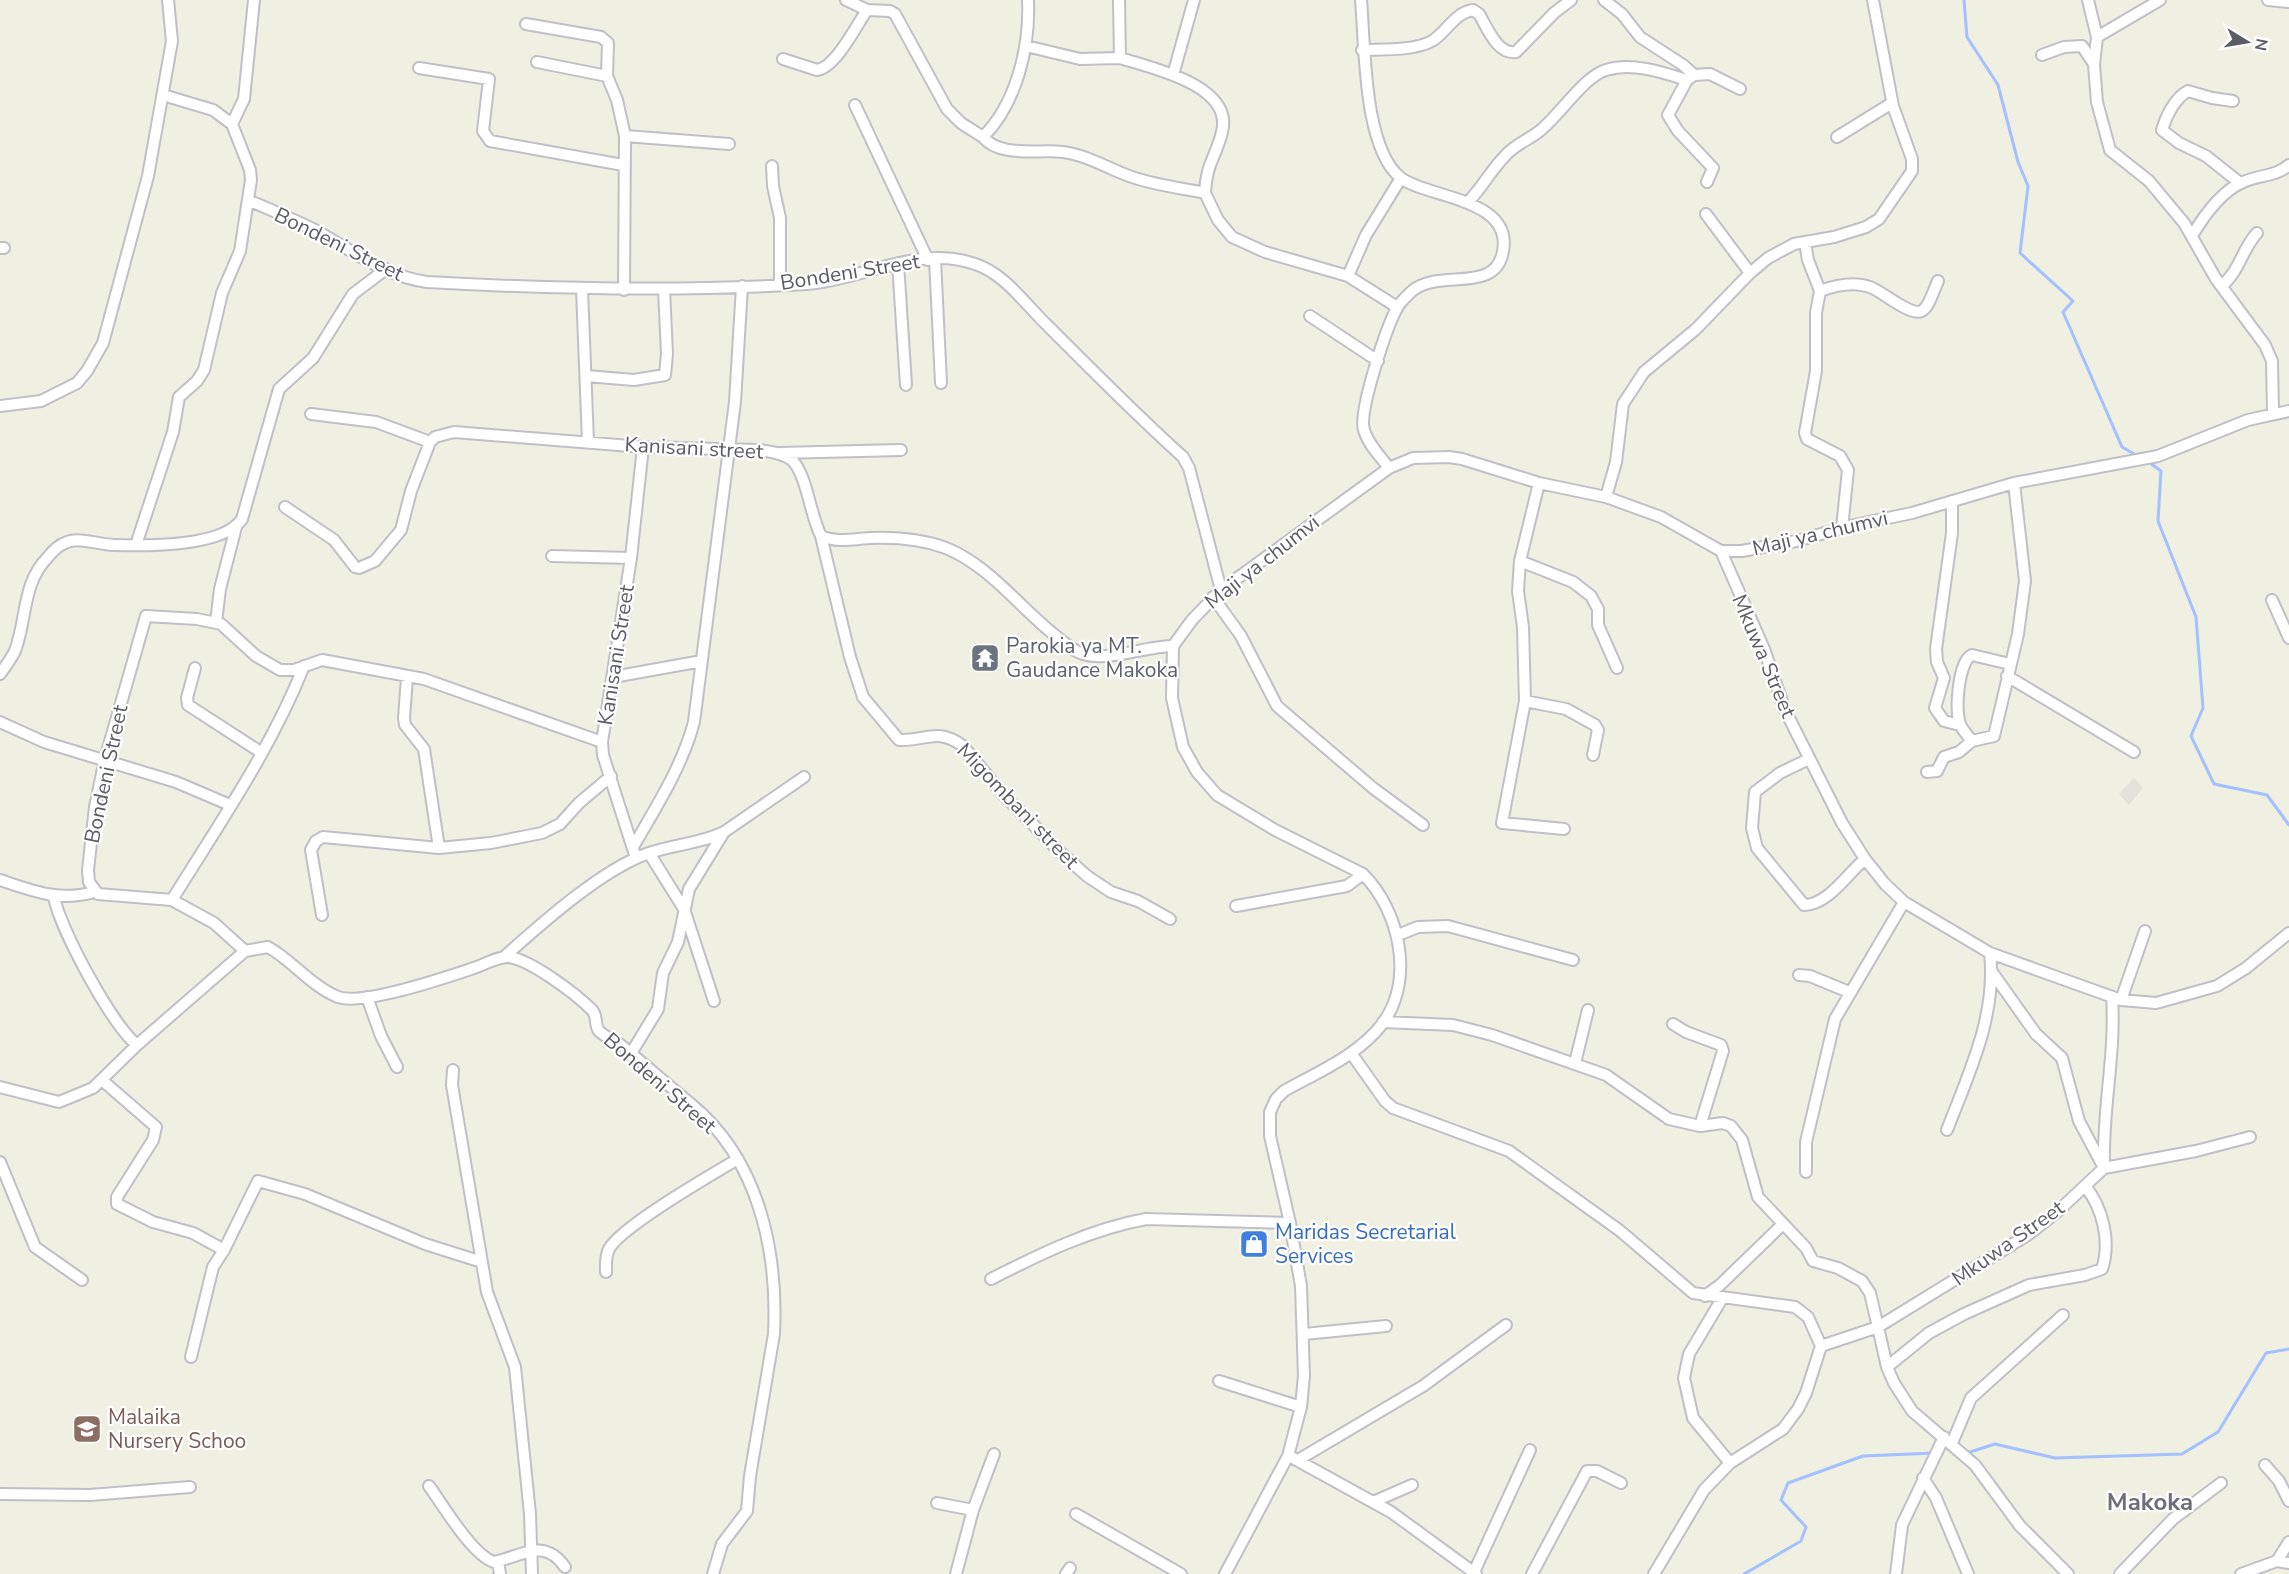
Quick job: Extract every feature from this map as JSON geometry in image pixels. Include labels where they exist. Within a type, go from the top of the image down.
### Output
[{"type":"street","points":[[0,406],[41,401],[77,383],[87,371],[103,343],[148,176],[172,41],[168,0]]},
{"type":"street","points":[[232,124],[244,99],[254,0]]},
{"type":"street","points":[[846,0],[867,10],[890,11],[895,14],[947,109],[961,123],[993,146],[1008,150],[1065,152],[1133,178],[1205,193]]},
{"type":"street","points":[[983,137],[991,129],[1007,100],[1026,46],[1029,25],[1028,0]]},
{"type":"street","points":[[1119,0],[1120,58]]},
{"type":"street","points":[[1173,75],[1194,0]]},
{"type":"street","points":[[1361,0],[1362,50],[1374,124],[1384,155],[1401,178],[1468,202],[1489,214],[1500,231],[1504,249],[1500,265],[1493,273],[1482,277],[1436,280],[1422,285],[1397,307],[1364,410],[1363,428],[1372,446],[1389,468]]},
{"type":"street","points":[[1362,50],[1412,46],[1433,40],[1455,18],[1473,10],[1479,14],[1500,49],[1509,53],[1515,52],[1571,0]]},
{"type":"street","points":[[1604,0],[1630,22],[1640,37],[1683,65],[1690,78]]},
{"type":"street","points":[[1606,497],[1616,462],[1623,404],[1628,393],[1644,372],[1696,329],[1750,273],[1783,249],[1866,227],[1879,219],[1912,171],[1912,159],[1892,103],[1873,0]]},
{"type":"street","points":[[2088,0],[2097,38],[2094,65],[2100,120],[2110,150],[2149,181],[2193,234],[2221,286],[2270,353],[2273,412]]},
{"type":"street","points":[[2097,38],[2160,0]]},
{"type":"street","points":[[2268,0],[2289,2]]},
{"type":"street","points":[[783,58],[817,70],[823,69],[834,60],[867,10]]},
{"type":"street","points":[[526,24],[566,29],[606,39],[607,76],[617,100],[624,136],[624,290]]},
{"type":"street","points":[[1026,46],[1080,59],[1120,58],[1173,75],[1203,90],[1219,107],[1223,118],[1222,132],[1205,172],[1205,193],[1218,220],[1232,237],[1265,252],[1348,276],[1397,307]]},
{"type":"street","points":[[2042,55],[2064,47],[2082,46],[2094,65]]},
{"type":"street","points":[[537,62],[607,76]]},
{"type":"street","points":[[419,68],[489,79],[483,131],[489,141],[623,165]]},
{"type":"street","points":[[1468,202],[1507,153],[1540,131],[1565,108],[1580,88],[1603,70],[1653,69],[1690,78],[1718,76],[1740,88]]},
{"type":"street","points":[[1690,78],[1668,115],[1678,131],[1713,168],[1707,182]]},
{"type":"street","points":[[2233,101],[2188,91],[2183,94],[2168,115],[2162,130],[2179,143],[2206,156],[2240,183]]},
{"type":"street","points":[[136,545],[172,432],[178,398],[197,381],[204,370],[222,293],[240,251],[250,170],[232,124],[213,110],[163,95]]},
{"type":"street","points":[[1837,137],[1892,103]]},
{"type":"street","points":[[855,105],[932,260],[941,384]]},
{"type":"street","points":[[624,136],[729,144]]},
{"type":"street","points":[[2193,234],[2213,207],[2240,183],[2267,175],[2289,165]]},
{"type":"street","points":[[772,166],[773,186],[780,218],[780,285]]},
{"type":"street","points":[[1348,276],[1366,235],[1401,178]]},
{"type":"street","name":"Bondeni Street","points":[[248,200],[313,229],[405,278],[427,282],[582,289],[664,289],[809,284],[847,277],[898,263],[932,260],[977,264],[999,278],[1183,457],[1189,468],[1217,593]]},
{"type":"street","points":[[1706,214],[1750,273]]},
{"type":"street","points":[[2221,286],[2235,273],[2247,244],[2257,233]]},
{"type":"street","points":[[1805,242],[1808,260],[1820,291],[1816,312],[1816,371],[1805,433],[1807,439],[1840,456],[1848,470],[1842,528]]},
{"type":"street","points":[[898,263],[906,385]]},
{"type":"street","points":[[386,269],[353,294],[312,358],[279,389],[245,509],[236,527],[220,589],[216,622],[226,627],[256,656],[276,669],[289,671],[322,660],[424,679],[602,742]]},
{"type":"street","points":[[1820,291],[1845,284],[1869,286],[1888,295],[1911,312],[1918,312],[1923,310],[1938,281]]},
{"type":"street","points":[[0,1087],[59,1102],[83,1093],[103,1081],[137,1045],[245,951],[268,947],[285,957],[320,988],[341,998],[367,997],[448,976],[504,957],[577,896],[635,853],[688,743],[694,723],[735,402],[742,286]]},
{"type":"street","points":[[582,289],[588,442]]},
{"type":"street","points":[[586,376],[634,380],[665,375],[664,289]]},
{"type":"street","points":[[1310,316],[1378,361]]},
{"type":"street","name":"Maji ya chumvi","points":[[1173,646],[1217,593],[1389,468],[1413,458],[1449,457],[1505,471],[1539,483],[1606,497],[1661,517],[1721,551],[1763,549],[2014,483],[2158,456],[2207,434],[2273,412],[2289,411]]},
{"type":"street","points":[[285,507],[334,540],[355,567],[372,563],[400,530],[411,491],[430,442],[376,422],[311,414]]},
{"type":"street","name":"Kanisani street","points":[[430,442],[435,437],[454,432],[643,447],[760,450],[779,453],[792,460],[800,473],[821,536]]},
{"type":"street","name":"Kanisani Street","points":[[635,853],[602,742],[631,558],[643,447]]},
{"type":"street","points":[[779,453],[901,450]]},
{"type":"street","points":[[1539,483],[1520,561],[1518,591],[1523,627],[1525,700],[1502,823],[1564,829]]},
{"type":"street","points":[[1927,772],[1937,771],[1944,757],[1959,752],[1972,741],[1994,736],[2018,634],[2025,581],[2014,483]]},
{"type":"street","points":[[1952,501],[1952,532],[1936,650],[1937,662],[1944,678],[1935,708],[1944,721],[1960,725]]},
{"type":"street","points":[[0,674],[15,650],[31,583],[46,558],[65,543],[74,540],[136,545],[196,540],[236,527]]},
{"type":"street","points":[[821,536],[840,541],[908,539],[947,549],[964,557],[996,581],[1048,630],[1083,654],[1109,655],[1152,646],[1173,646],[1172,698],[1184,747],[1197,772],[1217,795],[1275,830],[1363,874],[1389,913],[1398,935],[1400,963],[1396,992],[1383,1022],[1351,1053],[1284,1091],[1276,1099],[1270,1112],[1270,1136],[1290,1223],[1301,1286],[1304,1334],[1301,1407],[1293,1458],[1225,1574]]},
{"type":"street","name":"Migombani street","points":[[821,536],[862,697],[881,722],[899,740],[938,734],[950,736],[963,746],[1031,823],[1088,876],[1111,892],[1138,901],[1170,919]]},
{"type":"street","name":"Mkuwa Street","points":[[1721,551],[1764,649],[1785,710],[1842,823],[1865,859],[1904,902],[1990,953],[2117,998],[2156,1003],[2217,986],[2246,968],[2289,933]]},
{"type":"street","points":[[552,556],[631,558]]},
{"type":"street","points":[[1520,561],[1573,582],[1591,596],[1598,609],[1598,626],[1617,668]]},
{"type":"street","points":[[1217,593],[1277,706],[1373,788],[1423,825]]},
{"type":"street","points":[[2272,600],[2289,638]]},
{"type":"street","name":"Bondeni Street","points":[[94,892],[89,882],[88,863],[94,807],[105,759],[147,616],[216,622]]},
{"type":"street","points":[[1972,741],[1960,725],[1958,681],[1968,657],[1972,655],[2010,664]]},
{"type":"street","points":[[613,677],[702,661]]},
{"type":"street","points":[[172,900],[262,753],[290,700],[304,666]]},
{"type":"street","points":[[195,668],[187,698],[188,705],[262,753]]},
{"type":"street","points":[[2007,676],[2134,752]]},
{"type":"street","points":[[407,677],[405,725],[424,749],[439,848]]},
{"type":"street","points":[[1525,700],[1566,709],[1595,725],[1598,730],[1593,755]]},
{"type":"street","points":[[0,722],[45,742],[176,782],[230,805]]},
{"type":"street","points":[[1809,759],[1780,773],[1755,792],[1752,828],[1757,848],[1804,905],[1815,905],[1821,901],[1865,859]]},
{"type":"street","points":[[322,915],[311,850],[316,841],[332,836],[439,848],[491,843],[554,829],[579,803],[611,776]]},
{"type":"street","points":[[635,853],[649,853],[709,839],[724,832],[804,777]]},
{"type":"street","points":[[630,1054],[654,1018],[663,973],[678,942],[689,890],[724,832]]},
{"type":"street","points":[[649,853],[684,909],[714,1001]]},
{"type":"street","points":[[1236,906],[1347,886],[1363,874]]},
{"type":"street","points":[[0,880],[54,897],[69,897],[94,892],[103,895],[172,900],[219,926],[245,951]]},
{"type":"street","points":[[54,897],[57,914],[71,944],[122,1031],[137,1045]]},
{"type":"street","points":[[1806,1172],[1806,1142],[1835,1019],[1904,902]]},
{"type":"street","points":[[1398,935],[1418,927],[1448,926],[1573,960]]},
{"type":"street","points":[[2104,1168],[2103,1137],[2117,998],[2145,931]]},
{"type":"street","points":[[1947,1130],[1984,1026],[1992,991],[1990,953]]},
{"type":"street","name":"Bondeni Street","points":[[504,957],[523,962],[565,988],[593,1010],[599,1031],[630,1054],[715,1126],[738,1159],[761,1212],[775,1283],[774,1334],[750,1476],[747,1511],[722,1544],[713,1574]]},
{"type":"street","points":[[1992,972],[2036,1034],[2062,1058],[2079,1121],[2104,1168]]},
{"type":"street","points":[[1799,975],[1810,976],[1849,992]]},
{"type":"street","points":[[367,997],[381,1036],[397,1068]]},
{"type":"street","points":[[1575,1063],[1588,1010]]},
{"type":"street","points":[[1383,1022],[1453,1025],[1518,1043],[1575,1063],[1614,1081],[1669,1119],[1701,1126],[1723,1123],[1738,1131],[1747,1154],[1754,1190],[1767,1208],[1784,1224],[1814,1261],[1838,1268],[1862,1281],[1870,1293],[1887,1367],[1894,1383],[1912,1411],[1948,1440],[1990,1483],[2020,1526],[2068,1574]]},
{"type":"street","points":[[1673,1024],[1686,1032],[1721,1045],[1723,1051],[1701,1126]]},
{"type":"street","points":[[1351,1053],[1380,1095],[1393,1108],[1509,1151],[1638,1245],[1685,1287],[1705,1296],[1795,1307],[1808,1317],[1821,1346],[1806,1394],[1784,1429],[1730,1463],[1704,1490],[1654,1574]]},
{"type":"street","points":[[453,1070],[452,1085],[487,1293],[515,1367],[532,1574]]},
{"type":"street","points":[[103,1081],[156,1127],[153,1140],[117,1197],[116,1203],[153,1222],[193,1233],[225,1250]]},
{"type":"street","points":[[2104,1168],[2196,1151],[2250,1137]]},
{"type":"street","points":[[606,1272],[607,1255],[616,1239],[640,1221],[738,1159]]},
{"type":"street","points":[[0,1162],[35,1247],[82,1280]]},
{"type":"street","name":"Mkuwa Street","points":[[1821,1346],[1878,1328],[2029,1234],[2104,1168]]},
{"type":"street","points":[[191,1357],[213,1268],[225,1250],[255,1184],[261,1180],[306,1194],[425,1244],[482,1262]]},
{"type":"street","points":[[1887,1367],[1929,1333],[1964,1314],[2029,1285],[2096,1273],[2102,1269],[2105,1250],[2101,1213],[2085,1186]]},
{"type":"street","points":[[991,1279],[1073,1240],[1124,1223],[1146,1219],[1290,1223]]},
{"type":"street","points":[[1705,1296],[1720,1285],[1784,1224]]},
{"type":"street","points":[[1723,1297],[1689,1354],[1684,1378],[1693,1418],[1730,1463]]},
{"type":"street","points":[[1896,1574],[1902,1526],[1923,1478],[1974,1395],[2063,1315]]},
{"type":"street","points":[[1293,1458],[1414,1392],[1506,1325]]},
{"type":"street","points":[[1304,1334],[1386,1326]]},
{"type":"street","points":[[1219,1381],[1301,1407]]},
{"type":"street","points":[[1293,1458],[1391,1512],[1475,1573],[1530,1450]]},
{"type":"street","points":[[956,1574],[973,1510],[994,1454]]},
{"type":"street","points":[[2265,1465],[2279,1481],[2289,1500]]},
{"type":"street","points":[[1532,1574],[1587,1471],[1597,1471],[1621,1483]]},
{"type":"street","points":[[1923,1478],[1936,1498],[1968,1574]]},
{"type":"street","points":[[2120,1574],[2173,1519],[2221,1483]]},
{"type":"street","points":[[1372,1502],[1412,1485]]},
{"type":"street","points":[[429,1486],[483,1556],[492,1562],[543,1549],[552,1552],[565,1567]]},
{"type":"street","points":[[0,1494],[90,1495],[190,1487]]},
{"type":"street","points":[[937,1503],[973,1510]]},
{"type":"street","points":[[1076,1514],[1181,1574]]},
{"type":"street","points":[[2241,1574],[2283,1562],[2289,1542]]},
{"type":"street","points":[[498,1561],[500,1574]]},
{"type":"shaded area","points":[[2134,778],[2143,788],[2129,805],[2119,794]]},
{"type":"waterway","points":[[1964,0],[1967,37],[1998,85],[2018,162],[2028,186],[2020,253],[2073,301],[2063,312],[2122,447],[2138,456]]},
{"type":"waterway","points":[[2147,461],[2161,471],[2158,521],[2196,617],[2203,708],[2191,736],[2214,784],[2267,795],[2289,825]]},
{"type":"waterway","points":[[1970,1452],[1995,1444],[2055,1458],[2182,1454],[2218,1432],[2266,1353],[2289,1349]]},
{"type":"waterway","points":[[1744,1574],[1801,1541],[1806,1527],[1781,1500],[1788,1483],[1863,1456],[1934,1453]]},
{"type":"place","name":"Parokia ya MT. Gaudance Makoka","points":[[985,658]]},
{"type":"place","name":"Maridas Secretarial Services","points":[[1254,1244]]},
{"type":"place","name":"Malaika Nursery Schoo","points":[[87,1429]]},
{"type":"district","name":"Makoka","points":[[2150,1502]]}]
